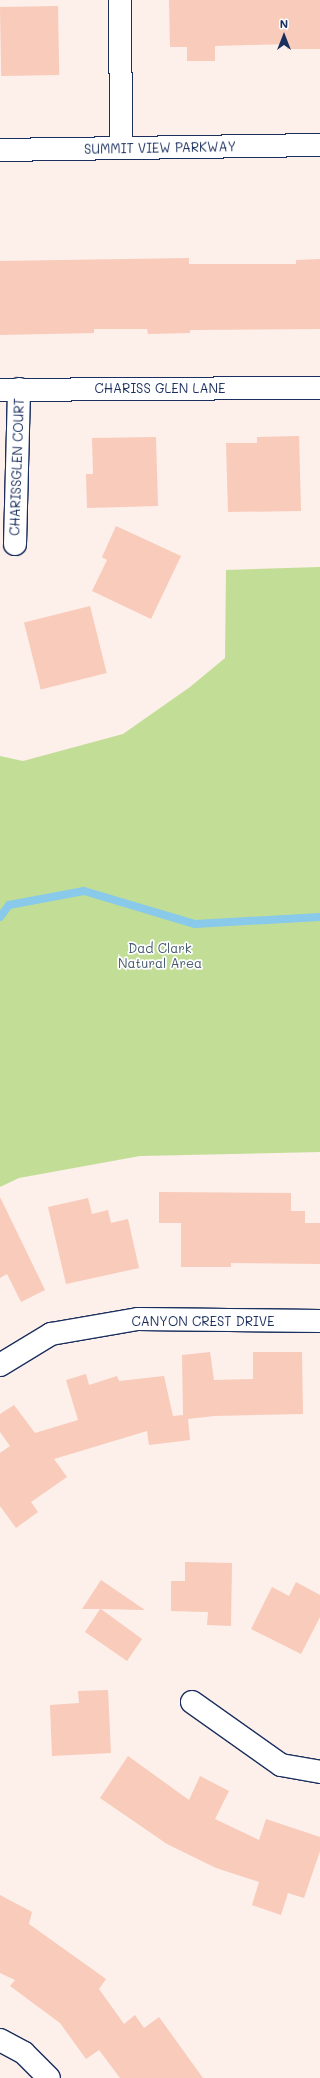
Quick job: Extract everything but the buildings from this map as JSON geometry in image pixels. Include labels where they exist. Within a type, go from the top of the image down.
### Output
[{"type":"street","points":[[120,0],[121,148]]},
{"type":"street","name":"SUMMIT VIEW PARKWAY","points":[[0,150],[320,145]]},
{"type":"street","name":"CHARISS GLEN LANE","points":[[10,389],[320,388]]},
{"type":"street","name":"CHARISSGLEN COURT","points":[[10,389],[15,544]]},
{"type":"street","name":"CANYON CREST DRIVE","points":[[0,1364],[51,1334],[138,1319],[320,1321]]},
{"type":"street","points":[[192,1702],[281,1765],[320,1772]]},
{"type":"street","points":[[0,2040],[24,2053],[49,2078]]},
{"type":"green space","name":"Dad Clark Natural Area","points":[[320,567],[320,1152],[140,1156],[19,1178],[0,1187],[0,756],[23,761],[123,734],[190,687],[225,658],[226,570]]},
{"type":"waterway","points":[[0,917],[9,905],[84,891],[195,924],[320,917]]}]
